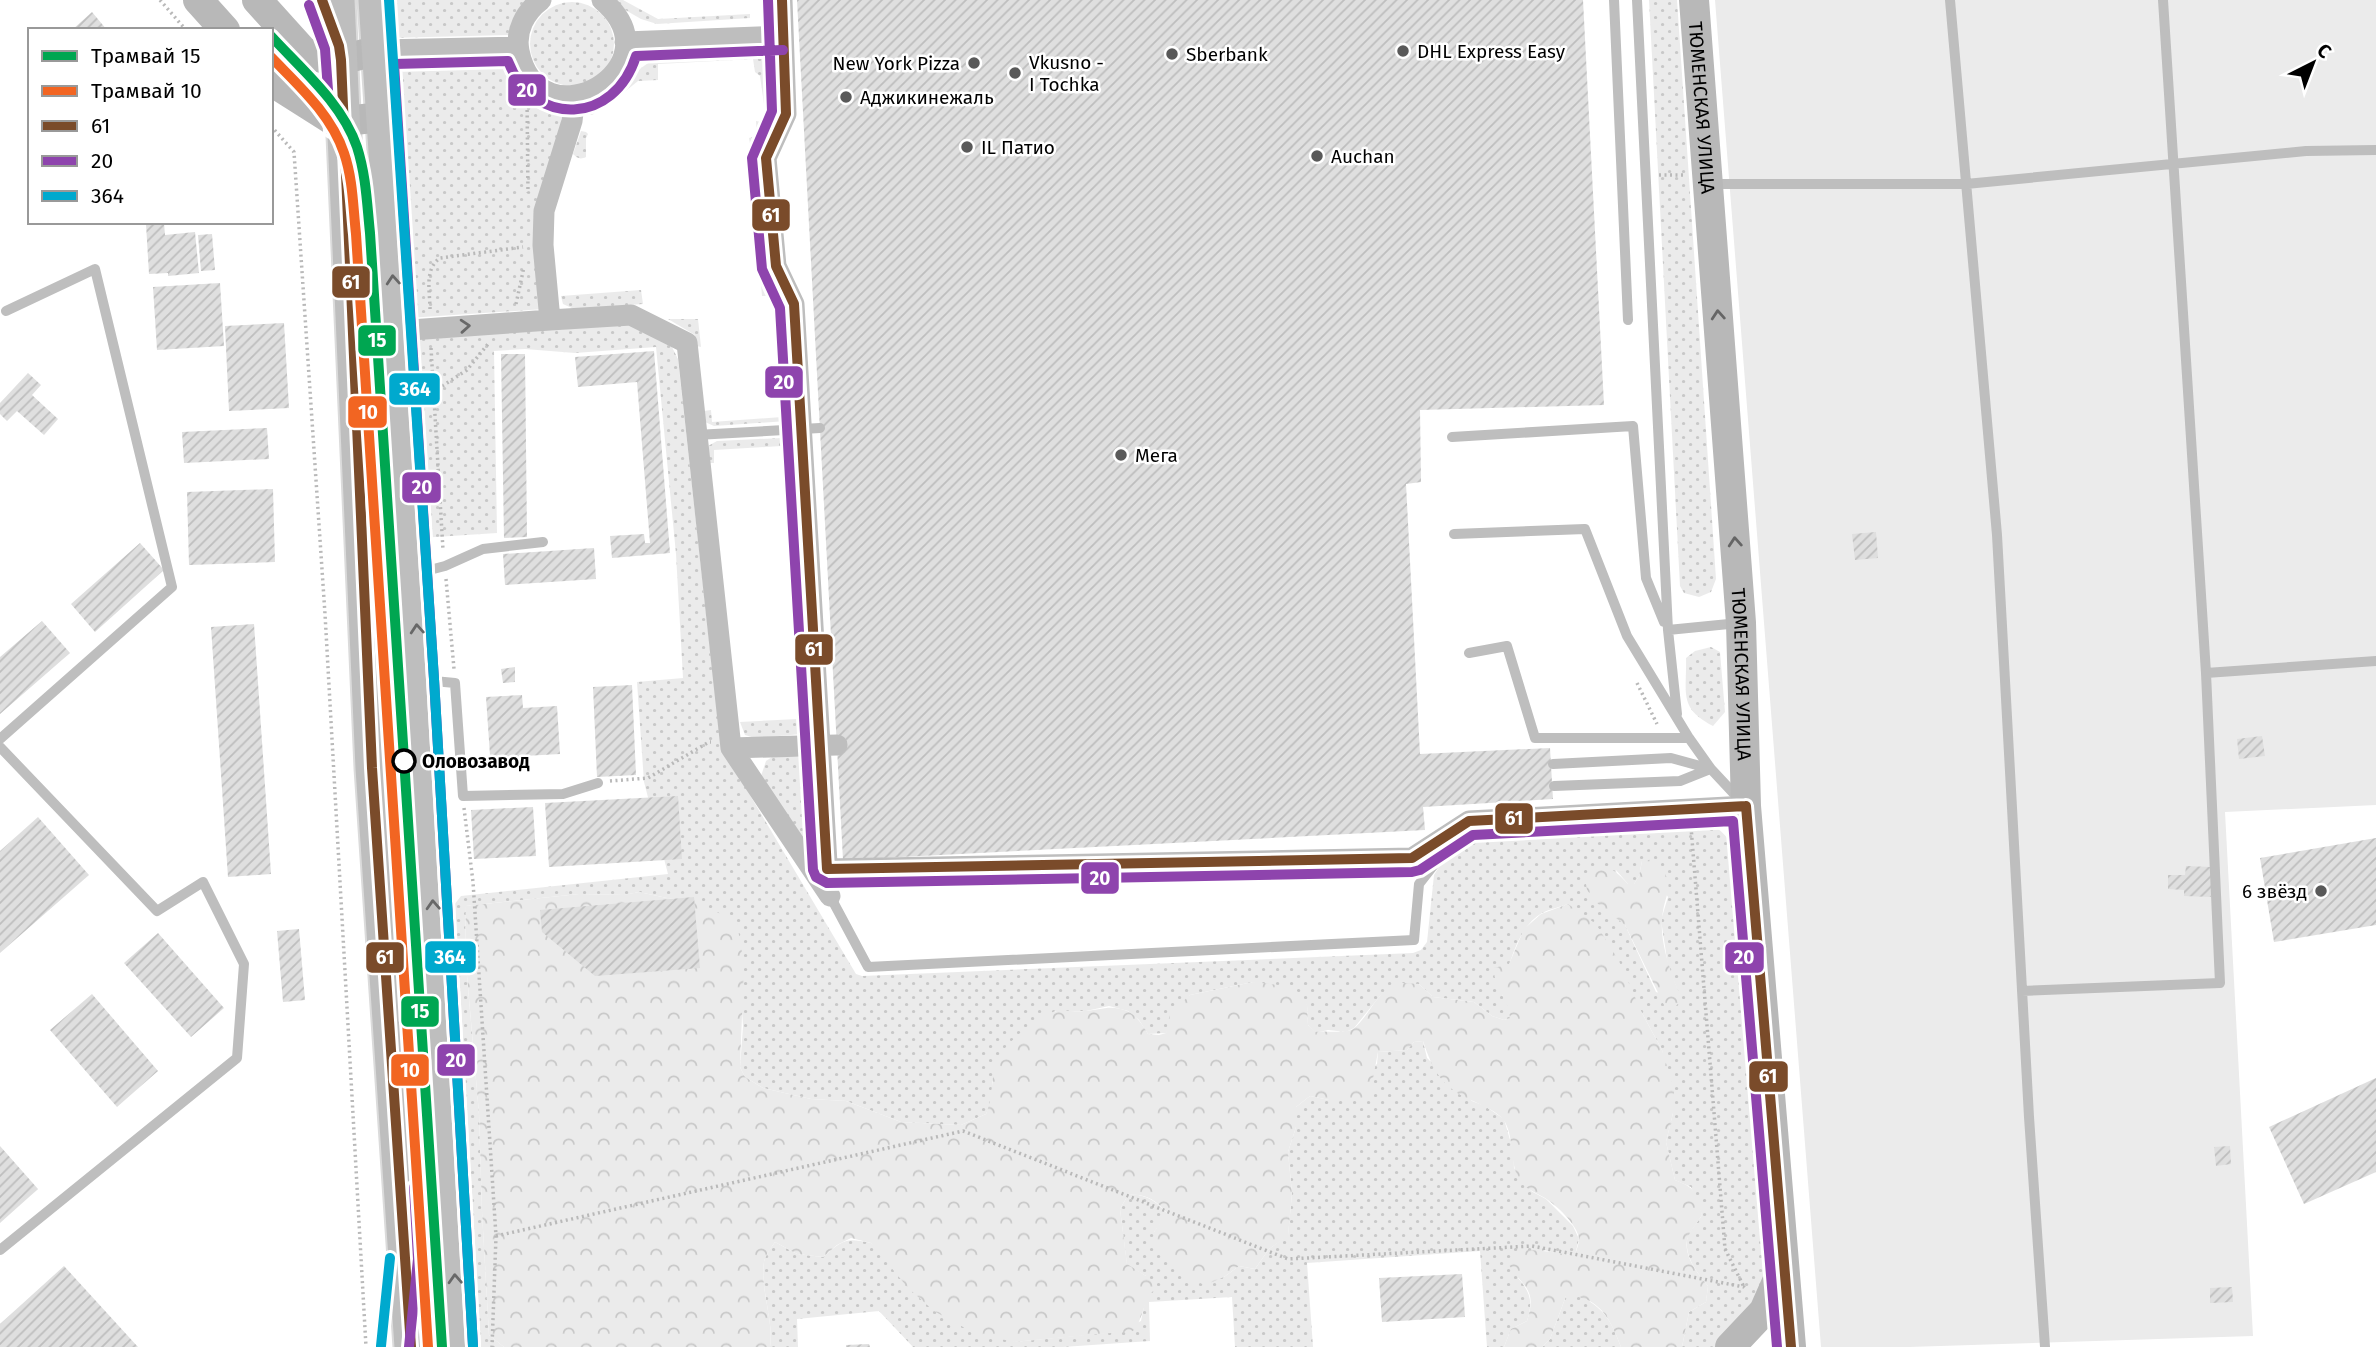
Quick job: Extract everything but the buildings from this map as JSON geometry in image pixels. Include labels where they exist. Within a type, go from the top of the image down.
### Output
[{"type":"main road","points":[[338,0],[372,776],[411,1347]]},
{"type":"main road","points":[[375,0],[420,680],[459,1347]]},
{"type":"main road","points":[[395,1347],[404,1259]]},
{"type":"street","points":[[198,0],[223,28]]},
{"type":"street","points":[[322,0],[340,53]]},
{"type":"street","points":[[541,0],[524,18],[519,32],[518,47],[522,63],[530,77],[543,88],[558,95],[575,96],[591,93],[605,85],[616,73],[623,58],[625,42],[622,26],[615,12],[602,0]]},
{"type":"street","points":[[782,0],[791,35],[786,114],[766,158],[776,266],[794,304],[811,429],[829,745],[827,869],[830,896]]},
{"type":"street","name":"ТЮМЕНСКАЯ УЛИЦА","points":[[1694,0],[1741,623],[1746,806],[1791,1347]]},
{"type":"street","points":[[263,1],[304,52],[322,58],[340,53],[379,50],[518,47]]},
{"type":"street","points":[[625,42],[791,35]]},
{"type":"street","points":[[273,82],[331,119],[345,121],[382,117]]},
{"type":"street","points":[[550,320],[536,246],[572,121],[575,96]]},
{"type":"street","points":[[397,331],[631,315],[687,344],[732,748],[830,896]]},
{"type":"street","points":[[732,748],[829,745]]},
{"type":"street","points":[[827,869],[979,859],[1412,858],[1469,821],[1746,806]]},
{"type":"street","points":[[1730,1347],[1764,1311],[1785,1265]]},
{"type":"lane","points":[[1614,0],[1628,320]]},
{"type":"lane","points":[[1637,0],[1668,630],[1678,720]]},
{"type":"lane","points":[[1950,0],[1997,536],[2045,1347]]},
{"type":"lane","points":[[2022,992],[2220,983],[2207,673],[2163,0]]},
{"type":"lane","points":[[1708,187],[1720,184],[1966,184],[2306,151],[2376,150]]},
{"type":"lane","points":[[0,739],[172,587],[95,269],[6,311]]},
{"type":"lane","points":[[1452,437],[1633,426],[1646,578],[1668,630]]},
{"type":"lane","points":[[696,435],[811,429]]},
{"type":"lane","points":[[1454,534],[1585,529],[1627,636],[1689,738],[1711,769],[1746,806]]},
{"type":"lane","points":[[413,574],[445,566],[483,549],[543,542]]},
{"type":"lane","points":[[1668,630],[1741,623]]},
{"type":"lane","points":[[1469,653],[1507,646],[1535,738],[1689,738]]},
{"type":"lane","points":[[2207,673],[2376,661]]},
{"type":"lane","points":[[420,680],[455,683],[463,796],[563,794],[598,783]]},
{"type":"lane","points":[[0,747],[157,911],[203,882],[244,964],[237,1058],[0,1250]]},
{"type":"lane","points":[[1553,764],[1671,758],[1711,769]]},
{"type":"lane","points":[[1554,786],[1680,781],[1711,769]]},
{"type":"lane","points":[[830,896],[868,967],[1414,940],[1419,884],[1469,821]]},
{"type":"path","points":[[160,0],[184,28]]},
{"type":"path","points":[[527,99],[528,193]]},
{"type":"path","points":[[273,128],[294,152],[325,614],[366,1347]]},
{"type":"path","points":[[433,393],[467,370],[515,311],[536,246],[451,256],[433,262],[430,272],[433,393],[455,683]]},
{"type":"path","points":[[598,783],[648,778],[709,742]]},
{"type":"path","points":[[463,796],[473,883],[496,1236],[492,1347]]},
{"type":"path","points":[[1690,809],[1725,1249],[1744,1287],[1764,1311]]},
{"type":"path","points":[[496,1236],[963,1131],[1288,1258],[1532,1246],[1744,1287]]},
{"type":"green space","points":[[386,0],[526,0],[509,35],[388,38]]},
{"type":"green space","points":[[608,0],[623,0],[658,19],[750,14],[750,18],[657,24],[641,19]]},
{"type":"green space","points":[[1649,0],[1677,0],[1716,579],[1711,592],[1699,597],[1684,593],[1680,586]]},
{"type":"green space","points":[[1715,0],[2376,0],[2376,805],[2225,812],[2253,1336],[1909,1347],[1821,1347]]},
{"type":"green space","points":[[572,2],[588,5],[602,14],[611,28],[614,44],[611,60],[602,74],[588,83],[572,86],[556,83],[542,74],[533,60],[530,44],[533,28],[542,14],[556,5]]},
{"type":"green space","points":[[511,53],[537,91],[557,106],[562,114],[544,309],[408,318],[390,62]]},
{"type":"green space","points":[[756,54],[772,68],[774,102],[771,105],[764,104],[760,76],[755,72],[753,59],[658,64],[658,80],[638,81],[622,94],[596,102],[594,114],[587,113],[595,95],[619,86],[650,62]]},
{"type":"green space","points":[[756,121],[767,123],[757,150],[751,149],[749,138],[757,136]]},
{"type":"green space","points":[[581,131],[588,134],[586,157],[580,158],[573,154]]},
{"type":"green space","points":[[760,271],[766,271],[777,293],[774,296],[762,296]]},
{"type":"green space","points":[[641,290],[643,304],[574,309],[563,304],[561,296]]},
{"type":"green space","points":[[668,319],[698,319],[701,347],[697,346],[695,335]]},
{"type":"green space","points":[[628,324],[672,347],[678,359],[712,667],[741,780],[856,974],[862,976],[1413,953],[1421,950],[1427,942],[1434,875],[1445,857],[1474,834],[1488,830],[1690,816],[1718,829],[1737,853],[1770,1247],[1769,1289],[1723,1347],[1682,1347],[1689,1312],[1706,1302],[1708,1286],[1693,1265],[1687,1247],[1689,1234],[1702,1215],[1691,1187],[1675,1180],[1666,1142],[1673,1113],[1662,1050],[1643,1015],[1568,904],[1533,919],[1520,938],[1510,961],[1502,995],[1509,1003],[1510,1018],[1504,1020],[1492,1016],[1474,1002],[1433,997],[1419,984],[1397,984],[1380,996],[1354,1028],[1346,1032],[1328,1030],[1315,1033],[1308,1025],[1307,1005],[1253,982],[1190,995],[1166,1033],[1148,1034],[1139,1020],[1128,1011],[1109,1006],[1086,1011],[1055,1011],[992,1082],[992,1100],[986,1114],[961,1125],[901,1122],[846,1101],[811,1099],[763,1088],[745,1077],[740,1067],[743,1026],[741,996],[687,899],[639,892],[624,895],[579,894],[466,906],[465,953],[479,1114],[489,1335],[504,1347],[473,1347],[447,914],[461,896],[668,874],[644,782],[637,682],[683,678],[676,554],[656,347],[575,353],[525,349],[494,351],[497,533],[420,538],[407,339]],"holes":[[[1642,861],[1668,897],[1661,920],[1668,966],[1681,999],[1656,992],[1625,925],[1616,870],[1628,884],[1634,884]]]},
{"type":"green space","points":[[792,403],[791,419],[787,421],[714,426],[705,422],[704,411],[711,410],[712,422],[782,417],[782,404]]},
{"type":"green space","points":[[782,438],[793,446],[795,460],[784,460],[781,446],[714,450],[714,463],[710,463],[708,446],[717,441]]},
{"type":"green space","points":[[1711,647],[1720,652],[1725,712],[1713,726],[1694,713],[1689,706],[1686,690],[1686,658],[1695,651]]},
{"type":"green space","points":[[802,703],[809,706],[810,723],[802,734],[755,738],[745,735],[740,722],[798,719],[798,708]]},
{"type":"green space","points":[[772,757],[799,757],[812,765],[818,858],[815,859],[761,776],[766,761]]},
{"type":"green space","points":[[1655,859],[1668,883],[1662,929],[1674,981],[1682,999],[1676,1006],[1665,1007],[1625,925],[1597,903],[1587,890],[1585,878],[1590,868],[1602,866],[1616,872],[1628,884],[1634,884],[1642,861]]},
{"type":"green space","points":[[639,892],[687,899],[737,923],[744,965],[740,1067],[745,1077],[763,1088],[811,1099],[846,1101],[901,1122],[961,1125],[986,1114],[994,1071],[1003,1051],[1034,1022],[1057,1011],[1121,1009],[1136,1018],[1148,1034],[1159,1035],[1166,1033],[1170,1013],[1190,995],[1253,982],[1294,987],[1307,1005],[1308,1025],[1315,1032],[1346,1031],[1359,1024],[1389,988],[1404,983],[1419,984],[1433,997],[1474,1002],[1492,1016],[1504,1020],[1510,1018],[1494,975],[1494,968],[1509,964],[1524,929],[1541,914],[1568,904],[1596,924],[1619,961],[1662,1050],[1674,1089],[1673,1113],[1666,1142],[1675,1180],[1687,1186],[1697,1196],[1702,1215],[1687,1240],[1687,1246],[1693,1265],[1708,1286],[1706,1302],[1689,1312],[1682,1347],[1621,1347],[1602,1311],[1587,1300],[1566,1296],[1550,1339],[1542,1347],[1504,1347],[1511,1329],[1527,1321],[1530,1311],[1528,1290],[1509,1265],[1516,1252],[1538,1250],[1575,1255],[1578,1234],[1560,1210],[1527,1188],[1519,1179],[1508,1130],[1501,1117],[1446,1084],[1435,1070],[1423,1041],[1414,1042],[1407,1050],[1378,1052],[1371,1089],[1360,1100],[1329,1100],[1310,1096],[1296,1107],[1296,1127],[1288,1152],[1292,1194],[1288,1236],[1269,1249],[1255,1269],[1239,1266],[1224,1277],[1205,1285],[1186,1277],[1156,1248],[1154,1232],[1167,1213],[1150,1198],[1128,1195],[1120,1209],[1127,1264],[1157,1287],[1148,1298],[1133,1331],[1014,1342],[974,1333],[934,1311],[908,1288],[871,1243],[851,1238],[823,1257],[797,1254],[775,1242],[768,1252],[763,1273],[770,1347],[504,1347],[489,1335],[479,1114],[465,952],[466,906],[579,894],[623,895]]},
{"type":"green space","points":[[1423,1041],[1427,1058],[1472,1101],[1504,1119],[1513,1150],[1514,1168],[1531,1191],[1546,1199],[1573,1226],[1579,1239],[1575,1255],[1544,1250],[1518,1278],[1530,1298],[1529,1314],[1527,1321],[1511,1329],[1504,1347],[1487,1347],[1480,1251],[1307,1263],[1313,1347],[1235,1347],[1232,1297],[1149,1302],[1150,1341],[1063,1347],[913,1347],[879,1311],[797,1319],[798,1347],[770,1347],[763,1273],[764,1262],[775,1242],[797,1254],[823,1257],[845,1241],[871,1243],[1014,1342],[1115,1332],[1141,1321],[1146,1296],[1146,1276],[1127,1265],[1120,1209],[1128,1195],[1145,1197],[1159,1205],[1168,1214],[1154,1232],[1224,1277],[1239,1266],[1255,1269],[1269,1249],[1288,1235],[1292,1194],[1288,1152],[1296,1127],[1296,1107],[1310,1096],[1329,1100],[1377,1064],[1378,1052],[1407,1050],[1414,1042]]},
{"type":"green space","points":[[1580,1295],[1607,1317],[1621,1347],[1542,1347],[1550,1339],[1566,1296]]},
{"type":"tram line","name":"15","points":[[273,38],[320,88],[342,116],[357,147],[366,190],[442,1347]]},
{"type":"tram line","name":"10","points":[[273,59],[313,101],[331,125],[344,153],[352,193],[428,1347]]},
{"type":"transit line","name":"61","points":[[322,0],[339,46],[341,60],[372,768],[411,1347]]},
{"type":"transit line","name":"364","points":[[389,0],[434,679],[473,1346]]},
{"type":"transit line","name":"20","points":[[768,0],[772,111],[752,158],[762,269],[780,308],[813,870],[816,877],[827,883],[1412,872],[1420,870],[1473,835],[1733,821],[1777,1347]]},
{"type":"transit line","name":"61","points":[[782,0],[786,114],[766,158],[776,266],[794,304],[827,869]]},
{"type":"transit line","name":"20","points":[[309,5],[325,49],[331,131]]},
{"type":"transit line","name":"20","points":[[473,1346],[394,64],[508,61],[520,83],[536,98],[554,107],[574,110],[593,105],[611,95],[626,79],[636,56],[783,50]]},
{"type":"transit line","name":"61","points":[[1746,806],[1791,1347]]},
{"type":"transit line","name":"61","points":[[827,869],[1412,858],[1469,821],[1746,806]]},
{"type":"transit line","name":"20","points":[[409,1347],[418,1259],[414,1187]]},
{"type":"transit line","name":"364","points":[[381,1346],[390,1258]]},
{"type":"place","name":"DHL Express Easy","points":[[1403,51]]},
{"type":"place","name":"Sberbank","points":[[1172,54]]},
{"type":"place","name":"New York Pizza","points":[[974,63]]},
{"type":"place","name":"Vkusno - I Tochka","points":[[1015,73]]},
{"type":"place","name":"Аджикинежаль","points":[[846,97]]},
{"type":"place","name":"IL Патио","points":[[967,147]]},
{"type":"place","name":"Auchan","points":[[1317,156]]},
{"type":"place","name":"Мега","points":[[1121,455]]},
{"type":"place","name":"Оловозавод","points":[[404,761]]},
{"type":"place","name":"6 звёзд","points":[[2321,891]]}]
